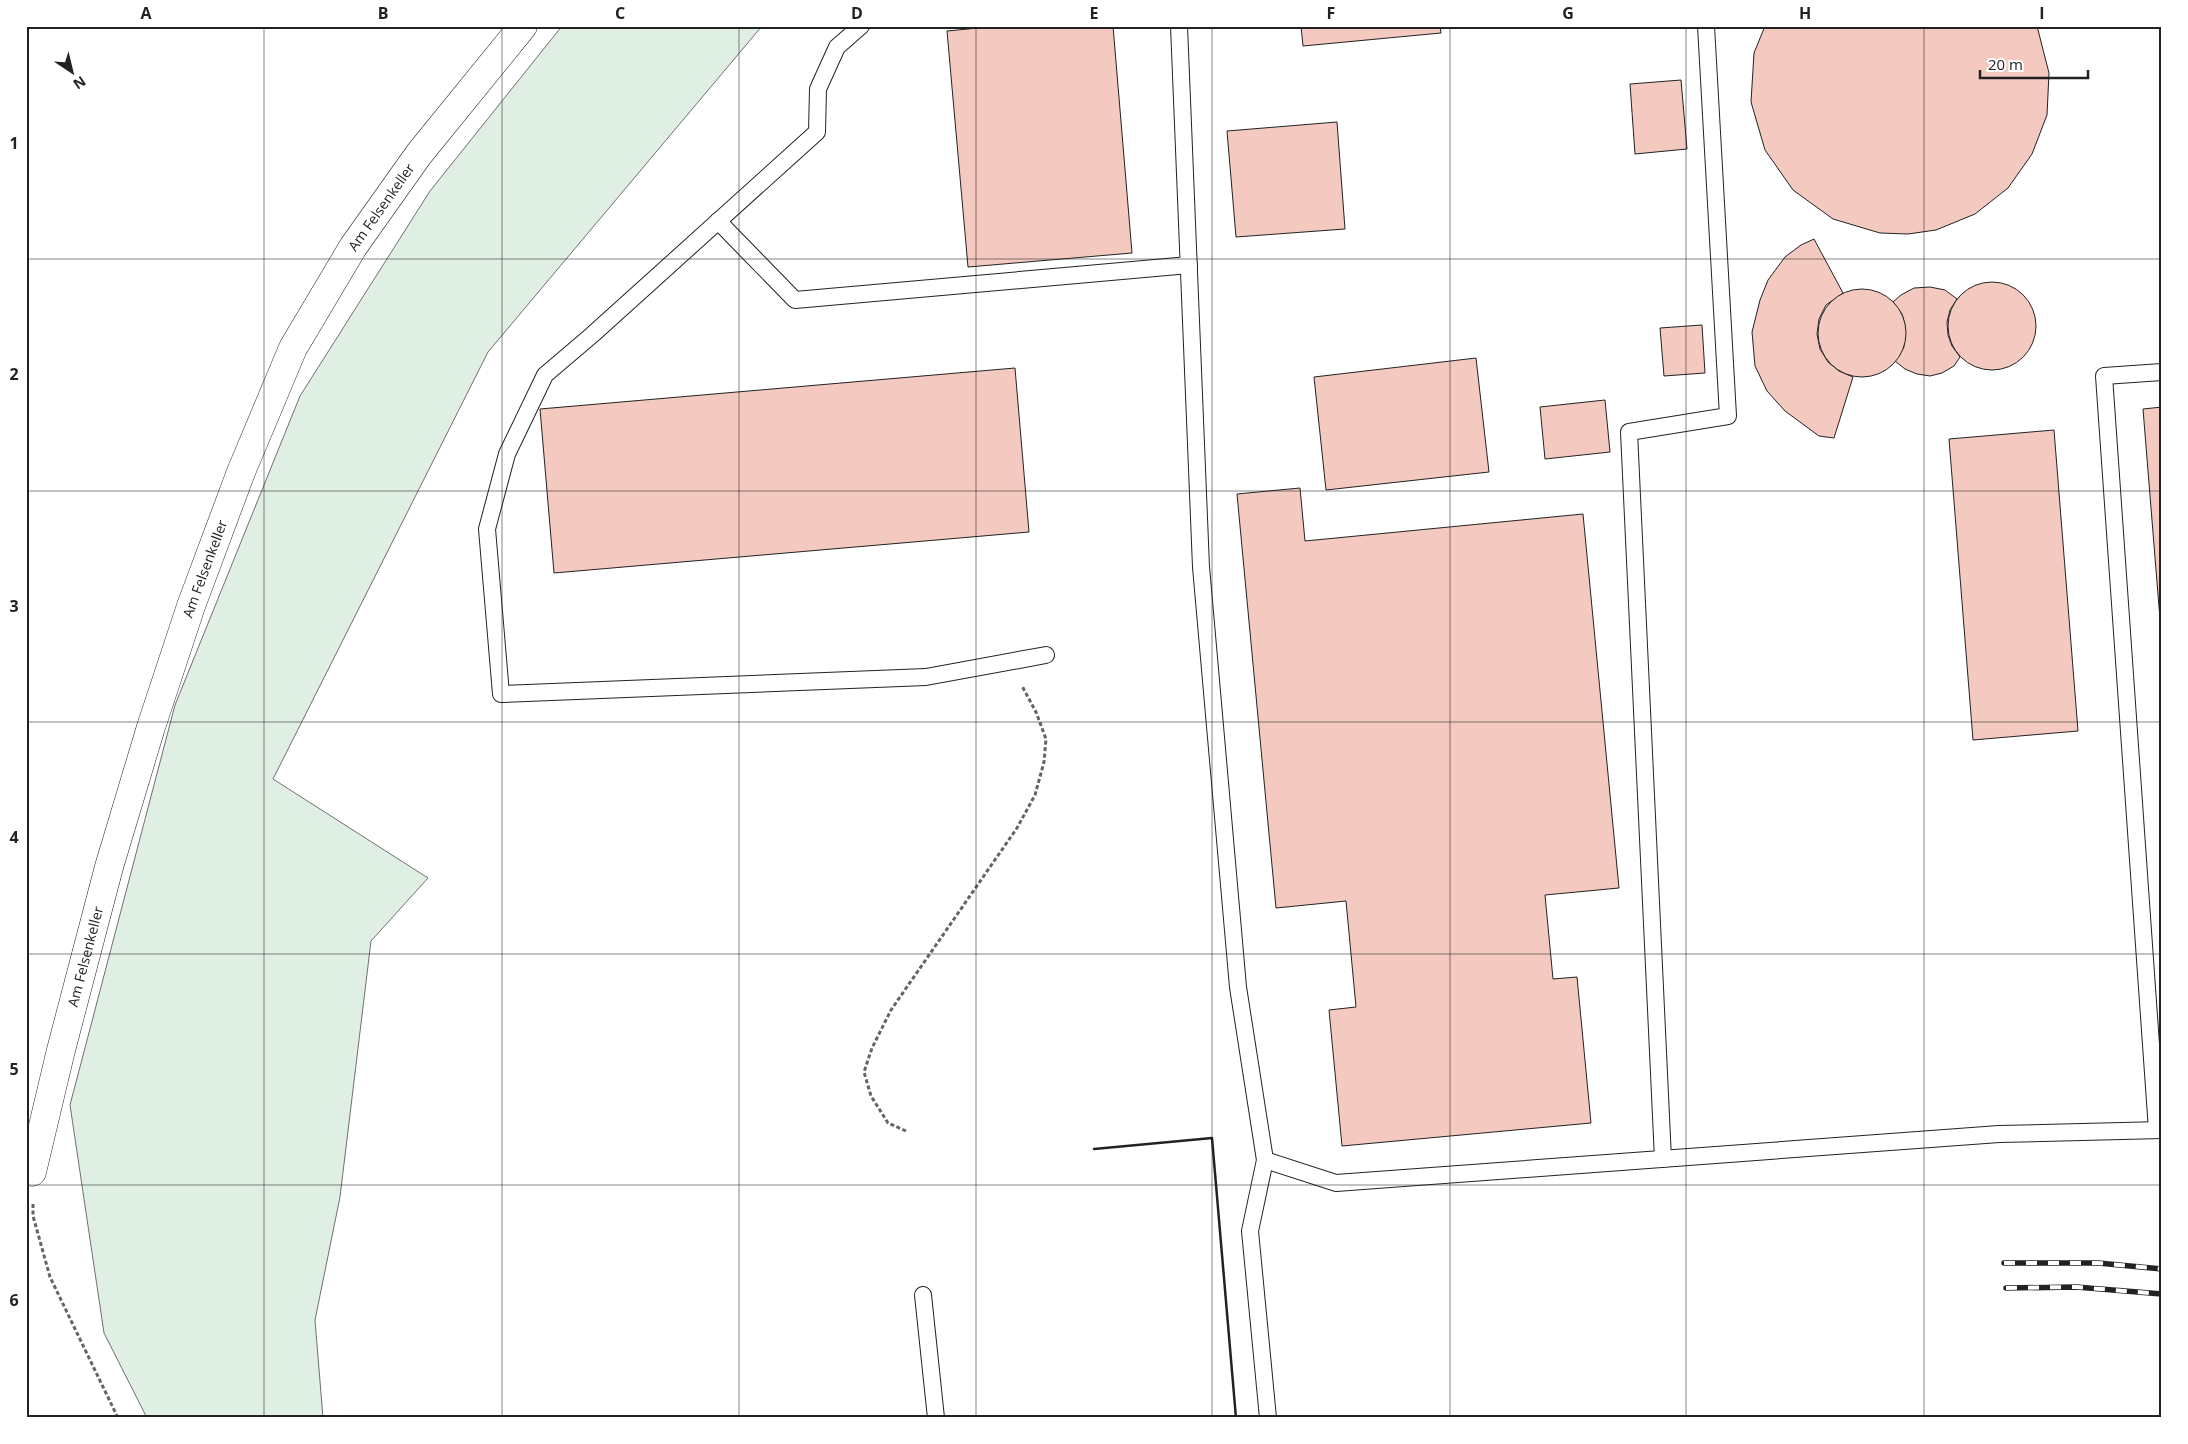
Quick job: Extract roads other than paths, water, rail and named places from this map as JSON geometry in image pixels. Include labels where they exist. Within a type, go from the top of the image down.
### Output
[{"type":"street","name":"Am Felsenkeller","points":[[29,1172],[107,876],[151,727],[191,606],[241,472],[293,348],[353,247],[419,154],[523,26]]},
{"type":"lane","points":[[861,26],[837,47],[818,89],[817,132],[545,375],[507,454],[487,529],[501,694],[926,677],[1046,655]]},
{"type":"lane","points":[[1179,26],[1202,577],[1238,987],[1265,1160],[1250,1231],[1268,1418]]},
{"type":"lane","points":[[1663,1158],[1629,432],[1728,416],[1706,26]]},
{"type":"lane","points":[[718,221],[795,300],[1189,265]]},
{"type":"lane","points":[[1265,1160],[1336,1183],[1999,1134],[2160,1130],[2104,376],[2162,372]]},
{"type":"lane","points":[[922,1295],[936,1418]]},
{"type":"railway","points":[[2004,1263],[2098,1263],[2162,1269]]},
{"type":"railway","points":[[2006,1288],[2076,1287],[2162,1294]]}]
